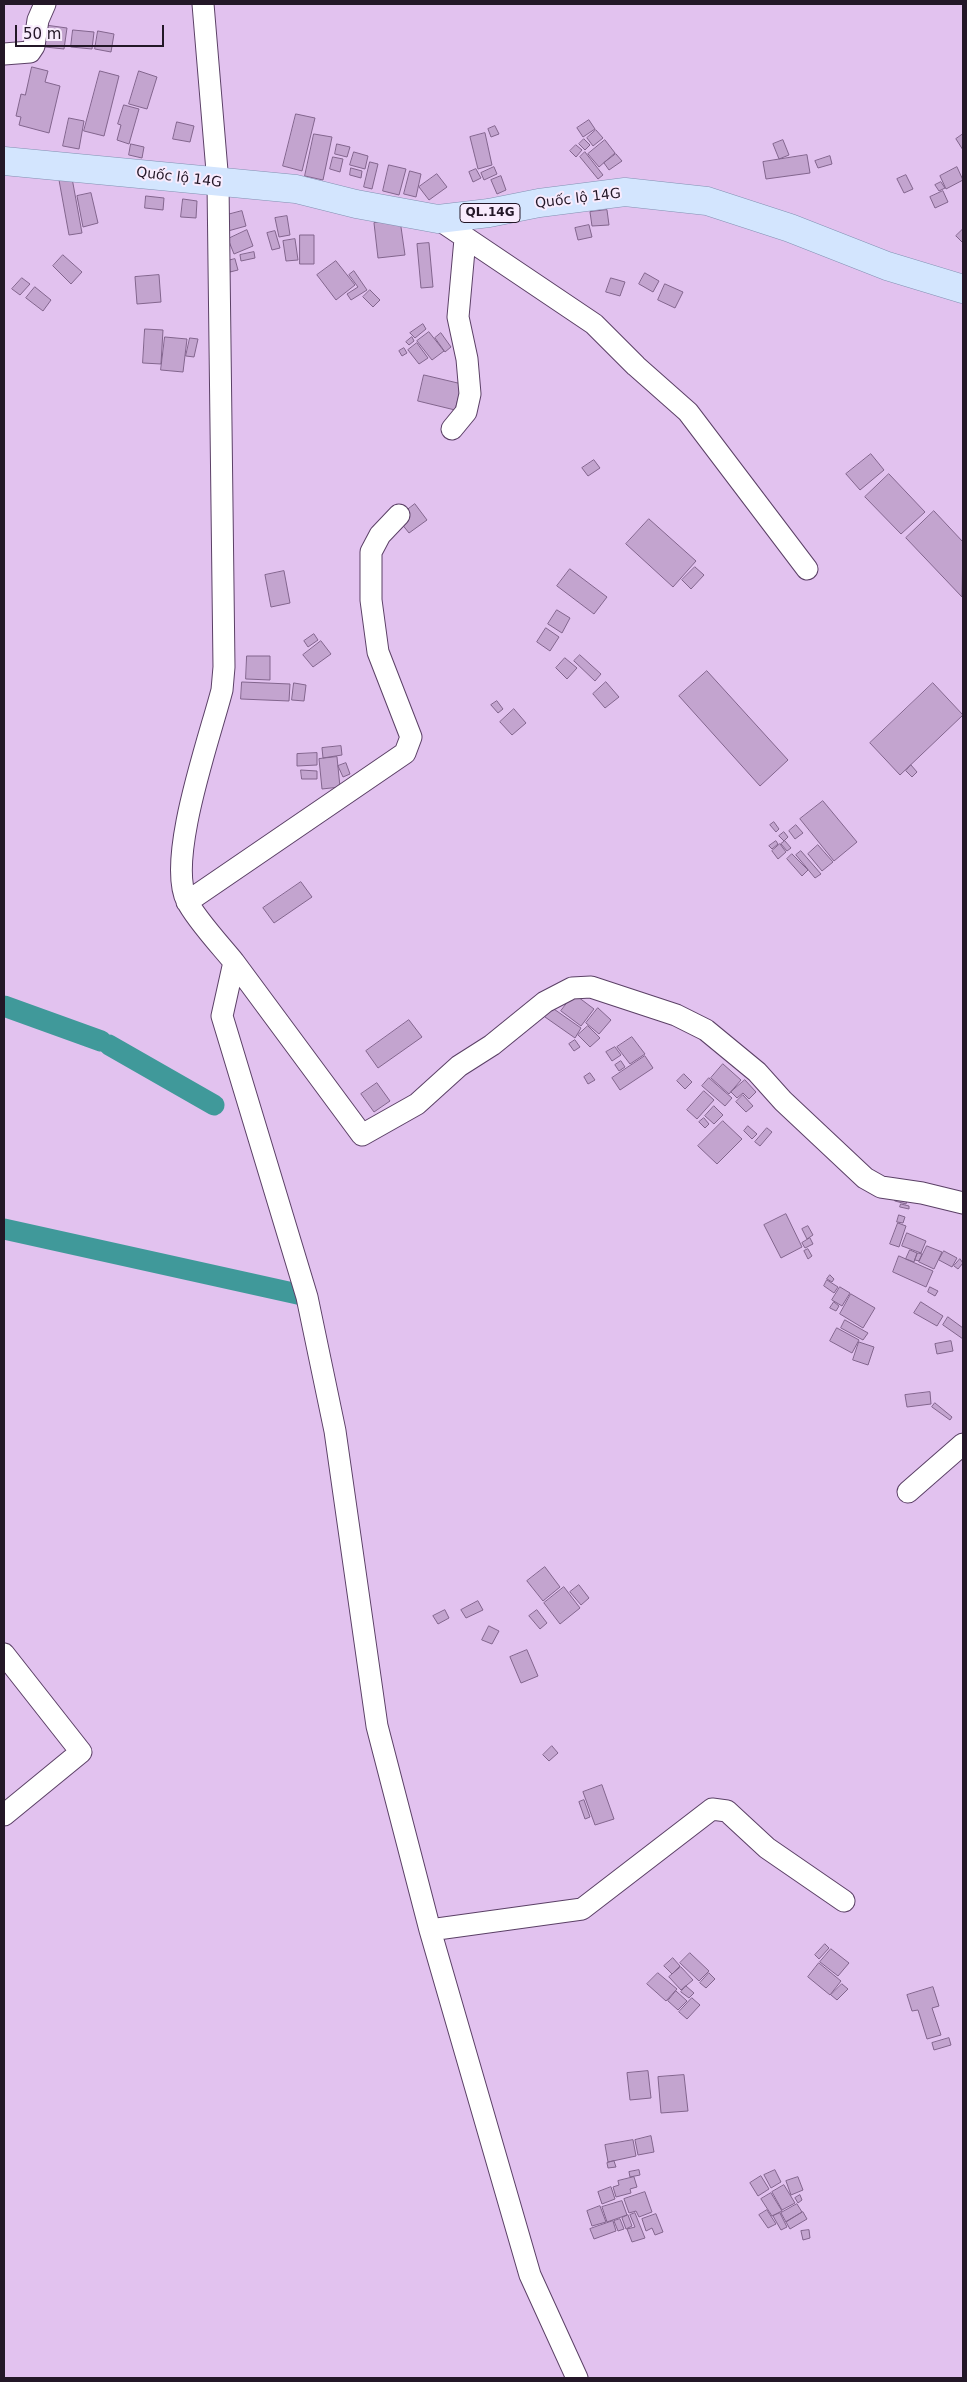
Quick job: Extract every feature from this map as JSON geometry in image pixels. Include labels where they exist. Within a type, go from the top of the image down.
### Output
[{"type":"main road","name":"Quốc lộ 14G","points":[[4,161],[296,189],[356,204],[438,219],[625,192],[707,201],[790,228],[887,266],[963,289]]},
{"type":"street","points":[[4,54],[30,52],[34,46],[38,20],[45,4]]},
{"type":"street","points":[[204,4],[218,183],[224,667],[222,690],[183,837],[180,881],[187,902],[234,962],[362,1135],[416,1104],[459,1066],[492,1045],[545,1002],[572,988],[591,987],[676,1015],[706,1030],[758,1072],[783,1102],[865,1178],[881,1187],[922,1193],[963,1203]]},
{"type":"street","points":[[438,219],[465,239],[594,324],[636,366],[688,412],[807,569]]},
{"type":"street","points":[[452,429],[466,412],[470,394],[467,359],[458,317],[465,239]]},
{"type":"street","points":[[187,902],[405,753],[411,737],[378,652],[369,568],[371,552],[380,535],[399,515]]},
{"type":"street","points":[[234,962],[222,1016],[307,1297],[335,1431],[376,1726],[430,1930],[530,2275],[577,2378]]},
{"type":"street","points":[[908,1492],[963,1444]]},
{"type":"street","points":[[4,1654],[81,1752],[4,1815]]},
{"type":"street","points":[[430,1930],[582,1909],[712,1808],[727,1811],[767,1848],[844,1901]]},
{"type":"building","points":[[38,24],[67,28],[64,49],[36,46]]},
{"type":"building","points":[[73,30],[94,32],[92,49],[71,47]]},
{"type":"building","points":[[98,31],[114,34],[111,52],[95,49]]},
{"type":"building","points":[[32,67],[48,71],[45,82],[60,86],[49,133],[19,125],[21,117],[16,116],[21,94],[25,95]]},
{"type":"building","points":[[100,71],[119,76],[104,136],[84,131]]},
{"type":"building","points":[[139,71],[157,77],[147,109],[129,104]]},
{"type":"building","points":[[124,105],[139,109],[129,144],[117,140],[121,125],[118,124]]},
{"type":"building","points":[[296,114],[315,118],[302,171],[283,166]]},
{"type":"building","points":[[69,118],[84,121],[79,149],[63,146]]},
{"type":"building","points":[[589,120],[595,129],[583,137],[577,128]]},
{"type":"building","points":[[177,122],[194,126],[190,142],[173,139]]},
{"type":"building","points":[[495,126],[499,134],[491,137],[488,129]]},
{"type":"building","points":[[596,130],[603,138],[593,146],[587,138]]},
{"type":"building","points":[[485,133],[492,165],[478,169],[470,137]]},
{"type":"building","points":[[314,134],[332,137],[323,180],[305,176]]},
{"type":"building","points":[[963,134],[963,150],[956,139]]},
{"type":"building","points":[[584,139],[590,145],[585,150],[579,144]]},
{"type":"building","points":[[605,140],[615,153],[599,167],[588,154]]},
{"type":"building","points":[[783,140],[789,155],[779,159],[773,144]]},
{"type":"building","points":[[131,144],[144,147],[142,158],[129,155]]},
{"type":"building","points":[[337,144],[350,147],[347,157],[335,154]]},
{"type":"building","points":[[576,145],[582,150],[576,157],[570,151]]},
{"type":"building","points":[[354,152],[368,156],[365,169],[350,165]]},
{"type":"building","points":[[585,152],[603,175],[598,179],[580,157]]},
{"type":"building","points":[[616,154],[622,161],[609,170],[604,163]]},
{"type":"building","points":[[807,155],[810,173],[766,179],[763,162]]},
{"type":"building","points":[[830,156],[832,164],[818,168],[815,161]]},
{"type":"building","points":[[333,157],[343,159],[340,172],[330,169]]},
{"type":"building","points":[[370,162],[378,164],[372,189],[364,187]]},
{"type":"building","points":[[389,165],[406,169],[399,195],[383,191]]},
{"type":"building","points":[[494,167],[497,174],[484,180],[481,173]]},
{"type":"building","points":[[957,167],[963,180],[946,189],[940,176]]},
{"type":"building","points":[[351,168],[362,171],[361,178],[350,175]]},
{"type":"building","points":[[476,169],[481,178],[473,182],[469,172]]},
{"type":"building","points":[[410,171],[421,174],[416,197],[404,194]]},
{"type":"building","points":[[437,174],[447,187],[429,200],[419,187]]},
{"type":"building","points":[[906,175],[913,189],[904,193],[897,179]]},
{"type":"building","points":[[501,176],[506,190],[497,194],[491,180]]},
{"type":"building","points":[[72,178],[82,233],[69,235],[59,180]]},
{"type":"building","points":[[941,182],[945,188],[939,191],[935,185]]},
{"type":"building","points":[[943,191],[948,202],[935,208],[930,197]]},
{"type":"building","points":[[91,193],[98,223],[83,227],[77,196]]},
{"type":"building","points":[[146,196],[164,198],[163,210],[145,208]]},
{"type":"building","points":[[183,199],[197,201],[196,218],[181,217]]},
{"type":"building","points":[[607,210],[609,225],[592,226],[590,212]]},
{"type":"building","points":[[242,211],[246,226],[228,231],[223,216]]},
{"type":"building","points":[[287,216],[290,235],[279,237],[275,218]]},
{"type":"building","points":[[400,220],[405,255],[378,258],[374,223]]},
{"type":"building","points":[[589,225],[592,237],[578,240],[575,228]]},
{"type":"building","points":[[963,229],[963,243],[956,236]]},
{"type":"building","points":[[247,230],[253,246],[234,254],[228,239]]},
{"type":"building","points":[[275,231],[280,248],[272,250],[267,233]]},
{"type":"building","points":[[300,235],[314,235],[314,264],[300,264]]},
{"type":"building","points":[[295,239],[298,260],[286,261],[283,241]]},
{"type":"building","points":[[429,243],[433,287],[421,288],[417,244]]},
{"type":"building","points":[[254,252],[255,258],[241,261],[240,255]]},
{"type":"building","points":[[63,255],[82,272],[71,284],[53,266]]},
{"type":"building","points":[[235,259],[238,270],[230,272],[227,261]]},
{"type":"building","points":[[336,261],[355,285],[336,300],[317,275]]},
{"type":"building","points":[[354,271],[367,290],[351,300],[347,294],[358,287],[349,275]]},
{"type":"building","points":[[645,273],[659,281],[653,292],[639,284]]},
{"type":"building","points":[[159,275],[161,302],[137,304],[135,277]]},
{"type":"building","points":[[22,278],[30,284],[20,295],[12,289]]},
{"type":"building","points":[[611,278],[625,282],[620,296],[606,292]]},
{"type":"building","points":[[665,284],[683,292],[675,308],[658,300]]},
{"type":"building","points":[[35,287],[51,300],[43,311],[26,298]]},
{"type":"building","points":[[370,290],[380,300],[373,307],[363,297]]},
{"type":"building","points":[[423,324],[426,329],[415,338],[410,333]]},
{"type":"building","points":[[145,329],[163,330],[161,364],[143,363]]},
{"type":"building","points":[[429,332],[444,351],[432,360],[417,341]]},
{"type":"building","points":[[441,333],[451,347],[445,352],[435,338]]},
{"type":"building","points":[[165,337],[187,339],[183,372],[161,370]]},
{"type":"building","points":[[412,337],[414,341],[409,345],[406,342]]},
{"type":"building","points":[[190,338],[198,339],[194,357],[186,356]]},
{"type":"building","points":[[417,343],[428,358],[419,364],[408,350]]},
{"type":"building","points":[[404,348],[407,353],[402,356],[399,351]]},
{"type":"building","points":[[424,375],[462,384],[455,410],[418,401]]},
{"type":"building","points":[[871,454],[884,470],[860,490],[846,474]]},
{"type":"building","points":[[594,460],[600,468],[588,476],[582,468]]},
{"type":"building","points":[[889,474],[925,512],[901,534],[865,497]]},
{"type":"building","points":[[415,504],[427,520],[409,533],[397,518]]},
{"type":"building","points":[[934,511],[963,542],[962,597],[906,538]]},
{"type":"building","points":[[649,519],[696,561],[673,587],[626,544]]},
{"type":"building","points":[[695,567],[704,575],[691,589],[682,580]]},
{"type":"building","points":[[570,569],[607,597],[594,614],[557,586]]},
{"type":"building","points":[[284,571],[290,603],[271,607],[265,575]]},
{"type":"building","points":[[557,610],[570,618],[562,633],[548,624]]},
{"type":"building","points":[[546,628],[559,637],[550,651],[537,642]]},
{"type":"building","points":[[314,634],[318,640],[308,647],[304,641]]},
{"type":"building","points":[[321,641],[331,654],[313,667],[303,655]]},
{"type":"building","points":[[580,655],[601,674],[595,681],[574,661]]},
{"type":"building","points":[[247,656],[270,656],[270,680],[246,679]]},
{"type":"building","points":[[565,658],[577,668],[567,679],[556,668]]},
{"type":"building","points":[[707,671],[788,760],[760,786],[679,696]]},
{"type":"building","points":[[242,682],[290,684],[289,701],[241,699]]},
{"type":"building","points":[[606,682],[619,697],[605,708],[593,694]]},
{"type":"building","points":[[294,683],[306,685],[304,701],[292,700]]},
{"type":"building","points":[[933,683],[963,715],[900,775],[870,743]]},
{"type":"building","points":[[497,701],[503,709],[498,713],[491,705]]},
{"type":"building","points":[[514,709],[526,723],[512,735],[500,722]]},
{"type":"building","points":[[341,746],[342,755],[323,758],[322,748]]},
{"type":"building","points":[[317,753],[317,765],[297,766],[297,754]]},
{"type":"building","points":[[337,757],[340,787],[322,789],[319,759]]},
{"type":"building","points":[[346,763],[350,774],[343,777],[338,766]]},
{"type":"building","points":[[911,765],[917,772],[912,777],[906,771]]},
{"type":"building","points":[[301,770],[317,771],[317,779],[302,779]]},
{"type":"building","points":[[823,801],[857,842],[834,861],[800,819]]},
{"type":"building","points":[[774,822],[779,829],[776,832],[770,825]]},
{"type":"building","points":[[796,825],[803,833],[795,839],[789,831]]},
{"type":"building","points":[[784,832],[788,837],[784,841],[779,836]]},
{"type":"building","points":[[776,841],[778,844],[772,849],[769,846]]},
{"type":"building","points":[[785,841],[791,848],[787,851],[781,844]]},
{"type":"building","points":[[780,844],[786,852],[778,859],[772,851]]},
{"type":"building","points":[[818,845],[833,862],[822,871],[808,854]]},
{"type":"building","points":[[801,851],[821,874],[815,878],[796,855]]},
{"type":"building","points":[[792,854],[808,870],[802,876],[787,859]]},
{"type":"building","points":[[301,882],[312,897],[274,923],[263,908]]},
{"type":"building","points":[[574,994],[594,1009],[581,1026],[561,1011]]},
{"type":"building","points":[[551,1007],[581,1028],[575,1038],[545,1017]]},
{"type":"building","points":[[598,1008],[611,1020],[599,1034],[586,1023]]},
{"type":"building","points":[[409,1020],[422,1037],[378,1068],[366,1051]]},
{"type":"building","points":[[588,1026],[600,1038],[590,1047],[578,1035]]},
{"type":"building","points":[[632,1037],[645,1054],[630,1064],[617,1047]]},
{"type":"building","points":[[575,1040],[580,1047],[574,1051],[569,1044]]},
{"type":"building","points":[[615,1047],[621,1055],[612,1061],[606,1052]]},
{"type":"building","points":[[645,1056],[653,1068],[620,1090],[612,1078]]},
{"type":"building","points":[[621,1061],[625,1067],[619,1071],[615,1065]]},
{"type":"building","points":[[723,1064],[741,1080],[729,1094],[711,1078]]},
{"type":"building","points":[[590,1073],[595,1080],[588,1084],[584,1077]]},
{"type":"building","points":[[684,1074],[692,1082],[685,1089],[677,1081]]},
{"type":"building","points":[[709,1078],[732,1098],[725,1106],[702,1086]]},
{"type":"building","points":[[745,1080],[756,1092],[749,1099],[743,1093],[737,1098],[731,1092]]},
{"type":"building","points":[[377,1083],[390,1101],[374,1112],[361,1094]]},
{"type":"building","points":[[704,1091],[714,1100],[697,1119],[687,1110]]},
{"type":"building","points":[[743,1095],[753,1106],[746,1112],[736,1102]]},
{"type":"building","points":[[714,1106],[723,1115],[714,1124],[705,1116]]},
{"type":"building","points":[[704,1118],[709,1124],[705,1128],[699,1122]]},
{"type":"building","points":[[723,1121],[742,1139],[717,1164],[698,1146]]},
{"type":"building","points":[[748,1126],[757,1134],[752,1139],[744,1131]]},
{"type":"building","points":[[767,1128],[772,1132],[760,1146],[755,1142]]},
{"type":"building","points":[[896,1197],[907,1200],[906,1204],[895,1201]]},
{"type":"building","points":[[901,1204],[909,1206],[909,1209],[900,1207]]},
{"type":"building","points":[[786,1214],[802,1247],[781,1258],[764,1225]]},
{"type":"building","points":[[899,1215],[905,1217],[903,1223],[897,1222]]},
{"type":"building","points":[[898,1223],[906,1226],[899,1247],[890,1244]]},
{"type":"building","points":[[808,1226],[813,1235],[807,1239],[802,1229]]},
{"type":"building","points":[[907,1233],[926,1241],[921,1253],[902,1246]]},
{"type":"building","points":[[810,1238],[813,1244],[805,1248],[802,1243]]},
{"type":"building","points":[[927,1246],[942,1252],[934,1269],[919,1262]]},
{"type":"building","points":[[808,1249],[812,1256],[808,1259],[804,1251]]},
{"type":"building","points":[[910,1250],[917,1253],[914,1262],[906,1259]]},
{"type":"building","points":[[944,1251],[957,1258],[952,1267],[939,1260]]},
{"type":"building","points":[[918,1253],[922,1254],[919,1261],[915,1260]]},
{"type":"building","points":[[899,1256],[933,1271],[926,1287],[893,1272]]},
{"type":"building","points":[[960,1259],[963,1263],[958,1269],[954,1266]]},
{"type":"building","points":[[830,1275],[834,1279],[832,1282],[827,1279]]},
{"type":"building","points":[[827,1280],[838,1287],[834,1293],[824,1286]]},
{"type":"building","points":[[840,1287],[850,1293],[842,1306],[832,1300]]},
{"type":"building","points":[[930,1287],[938,1291],[935,1296],[928,1292]]},
{"type":"building","points":[[851,1294],[875,1308],[863,1328],[840,1314]]},
{"type":"building","points":[[834,1302],[839,1306],[836,1311],[830,1308]]},
{"type":"building","points":[[921,1302],[943,1316],[937,1326],[914,1313]]},
{"type":"building","points":[[948,1317],[963,1328],[963,1339],[943,1325]]},
{"type":"building","points":[[845,1320],[868,1333],[863,1340],[841,1328]]},
{"type":"building","points":[[837,1328],[859,1340],[852,1353],[830,1341]]},
{"type":"building","points":[[951,1341],[953,1351],[937,1354],[935,1344]]},
{"type":"building","points":[[859,1342],[874,1347],[868,1365],[853,1360]]},
{"type":"building","points":[[930,1392],[931,1404],[907,1407],[905,1395]]},
{"type":"building","points":[[935,1403],[952,1417],[950,1420],[932,1407]]},
{"type":"building","points":[[545,1567],[560,1587],[543,1601],[527,1581]]},
{"type":"building","points":[[579,1585],[589,1598],[581,1605],[570,1592]]},
{"type":"building","points":[[564,1587],[580,1608],[560,1624],[544,1603]]},
{"type":"building","points":[[478,1601],[483,1610],[466,1618],[461,1610]]},
{"type":"building","points":[[445,1610],[449,1618],[438,1624],[433,1616]]},
{"type":"building","points":[[537,1610],[547,1623],[540,1629],[529,1616]]},
{"type":"building","points":[[489,1626],[499,1631],[492,1644],[482,1640]]},
{"type":"building","points":[[527,1650],[538,1676],[521,1683],[510,1657]]},
{"type":"building","points":[[552,1746],[558,1753],[549,1761],[543,1755]]},
{"type":"building","points":[[602,1785],[614,1819],[595,1825],[583,1792]]},
{"type":"building","points":[[584,1800],[590,1817],[585,1819],[579,1802]]},
{"type":"building","points":[[825,1944],[829,1948],[819,1959],[815,1955]]},
{"type":"building","points":[[831,1949],[849,1963],[838,1976],[820,1962]]},
{"type":"building","points":[[690,1953],[709,1971],[699,1981],[680,1963]]},
{"type":"building","points":[[673,1958],[680,1966],[672,1974],[664,1966]]},
{"type":"building","points":[[819,1963],[841,1981],[830,1995],[808,1977]]},
{"type":"building","points":[[681,1967],[693,1980],[681,1990],[669,1977]]},
{"type":"building","points":[[658,1973],[677,1989],[666,2001],[647,1984]]},
{"type":"building","points":[[709,1973],[715,1979],[706,1988],[700,1983]]},
{"type":"building","points":[[842,1984],[848,1989],[837,2000],[831,1995]]},
{"type":"building","points":[[686,1986],[694,1993],[689,1998],[681,1992]]},
{"type":"building","points":[[933,1987],[939,2006],[932,2008],[941,2035],[927,2039],[918,2010],[912,2011],[907,1995]]},
{"type":"building","points":[[676,1991],[687,2001],[678,2010],[668,2001]]},
{"type":"building","points":[[692,1998],[700,2005],[687,2019],[679,2012]]},
{"type":"building","points":[[949,2038],[951,2045],[934,2050],[932,2043]]},
{"type":"building","points":[[648,2071],[651,2098],[630,2100],[627,2073]]},
{"type":"building","points":[[684,2075],[688,2111],[661,2113],[658,2077]]},
{"type":"building","points":[[651,2136],[654,2152],[638,2155],[635,2140]]},
{"type":"building","points":[[633,2140],[636,2156],[608,2162],[605,2145]]},
{"type":"building","points":[[614,2161],[616,2167],[608,2168],[607,2163]]},
{"type":"building","points":[[639,2170],[640,2175],[630,2177],[629,2172]]},
{"type":"building","points":[[775,2170],[781,2182],[771,2188],[764,2175]]},
{"type":"building","points":[[761,2176],[769,2189],[758,2196],[750,2183]]},
{"type":"building","points":[[634,2177],[637,2187],[630,2189],[631,2193],[616,2197],[613,2187],[619,2185],[618,2181]]},
{"type":"building","points":[[798,2177],[803,2190],[791,2195],[786,2181]]},
{"type":"building","points":[[784,2185],[795,2203],[782,2210],[772,2192]]},
{"type":"building","points":[[611,2187],[615,2199],[602,2204],[598,2192]]},
{"type":"building","points":[[645,2192],[652,2212],[639,2217],[636,2211],[629,2213],[624,2199]]},
{"type":"building","points":[[771,2193],[782,2211],[772,2216],[761,2199]]},
{"type":"building","points":[[800,2195],[802,2200],[798,2203],[795,2198]]},
{"type":"building","points":[[622,2201],[627,2215],[607,2222],[602,2207]]},
{"type":"building","points":[[797,2204],[802,2212],[786,2222],[781,2213]]},
{"type":"building","points":[[600,2206],[606,2222],[592,2226],[587,2211]]},
{"type":"building","points":[[767,2210],[776,2224],[768,2228],[759,2215]]},
{"type":"building","points":[[803,2212],[807,2219],[790,2229],[786,2222]]},
{"type":"building","points":[[635,2213],[645,2238],[632,2242],[627,2229],[635,2227],[630,2215]]},
{"type":"building","points":[[780,2213],[787,2227],[781,2230],[773,2216]]},
{"type":"building","points":[[656,2214],[663,2232],[655,2235],[652,2228],[646,2231],[642,2219]]},
{"type":"building","points":[[628,2215],[632,2226],[626,2229],[622,2218]]},
{"type":"building","points":[[620,2219],[624,2229],[618,2231],[614,2221]]},
{"type":"building","points":[[613,2221],[616,2231],[594,2239],[590,2229]]},
{"type":"building","points":[[809,2230],[810,2238],[803,2240],[801,2231]]},
{"type":"waterway","points":[[4,1006],[101,1041]]},
{"type":"waterway","points":[[109,1045],[214,1105]]},
{"type":"waterway","points":[[4,1229],[302,1295]]}]
